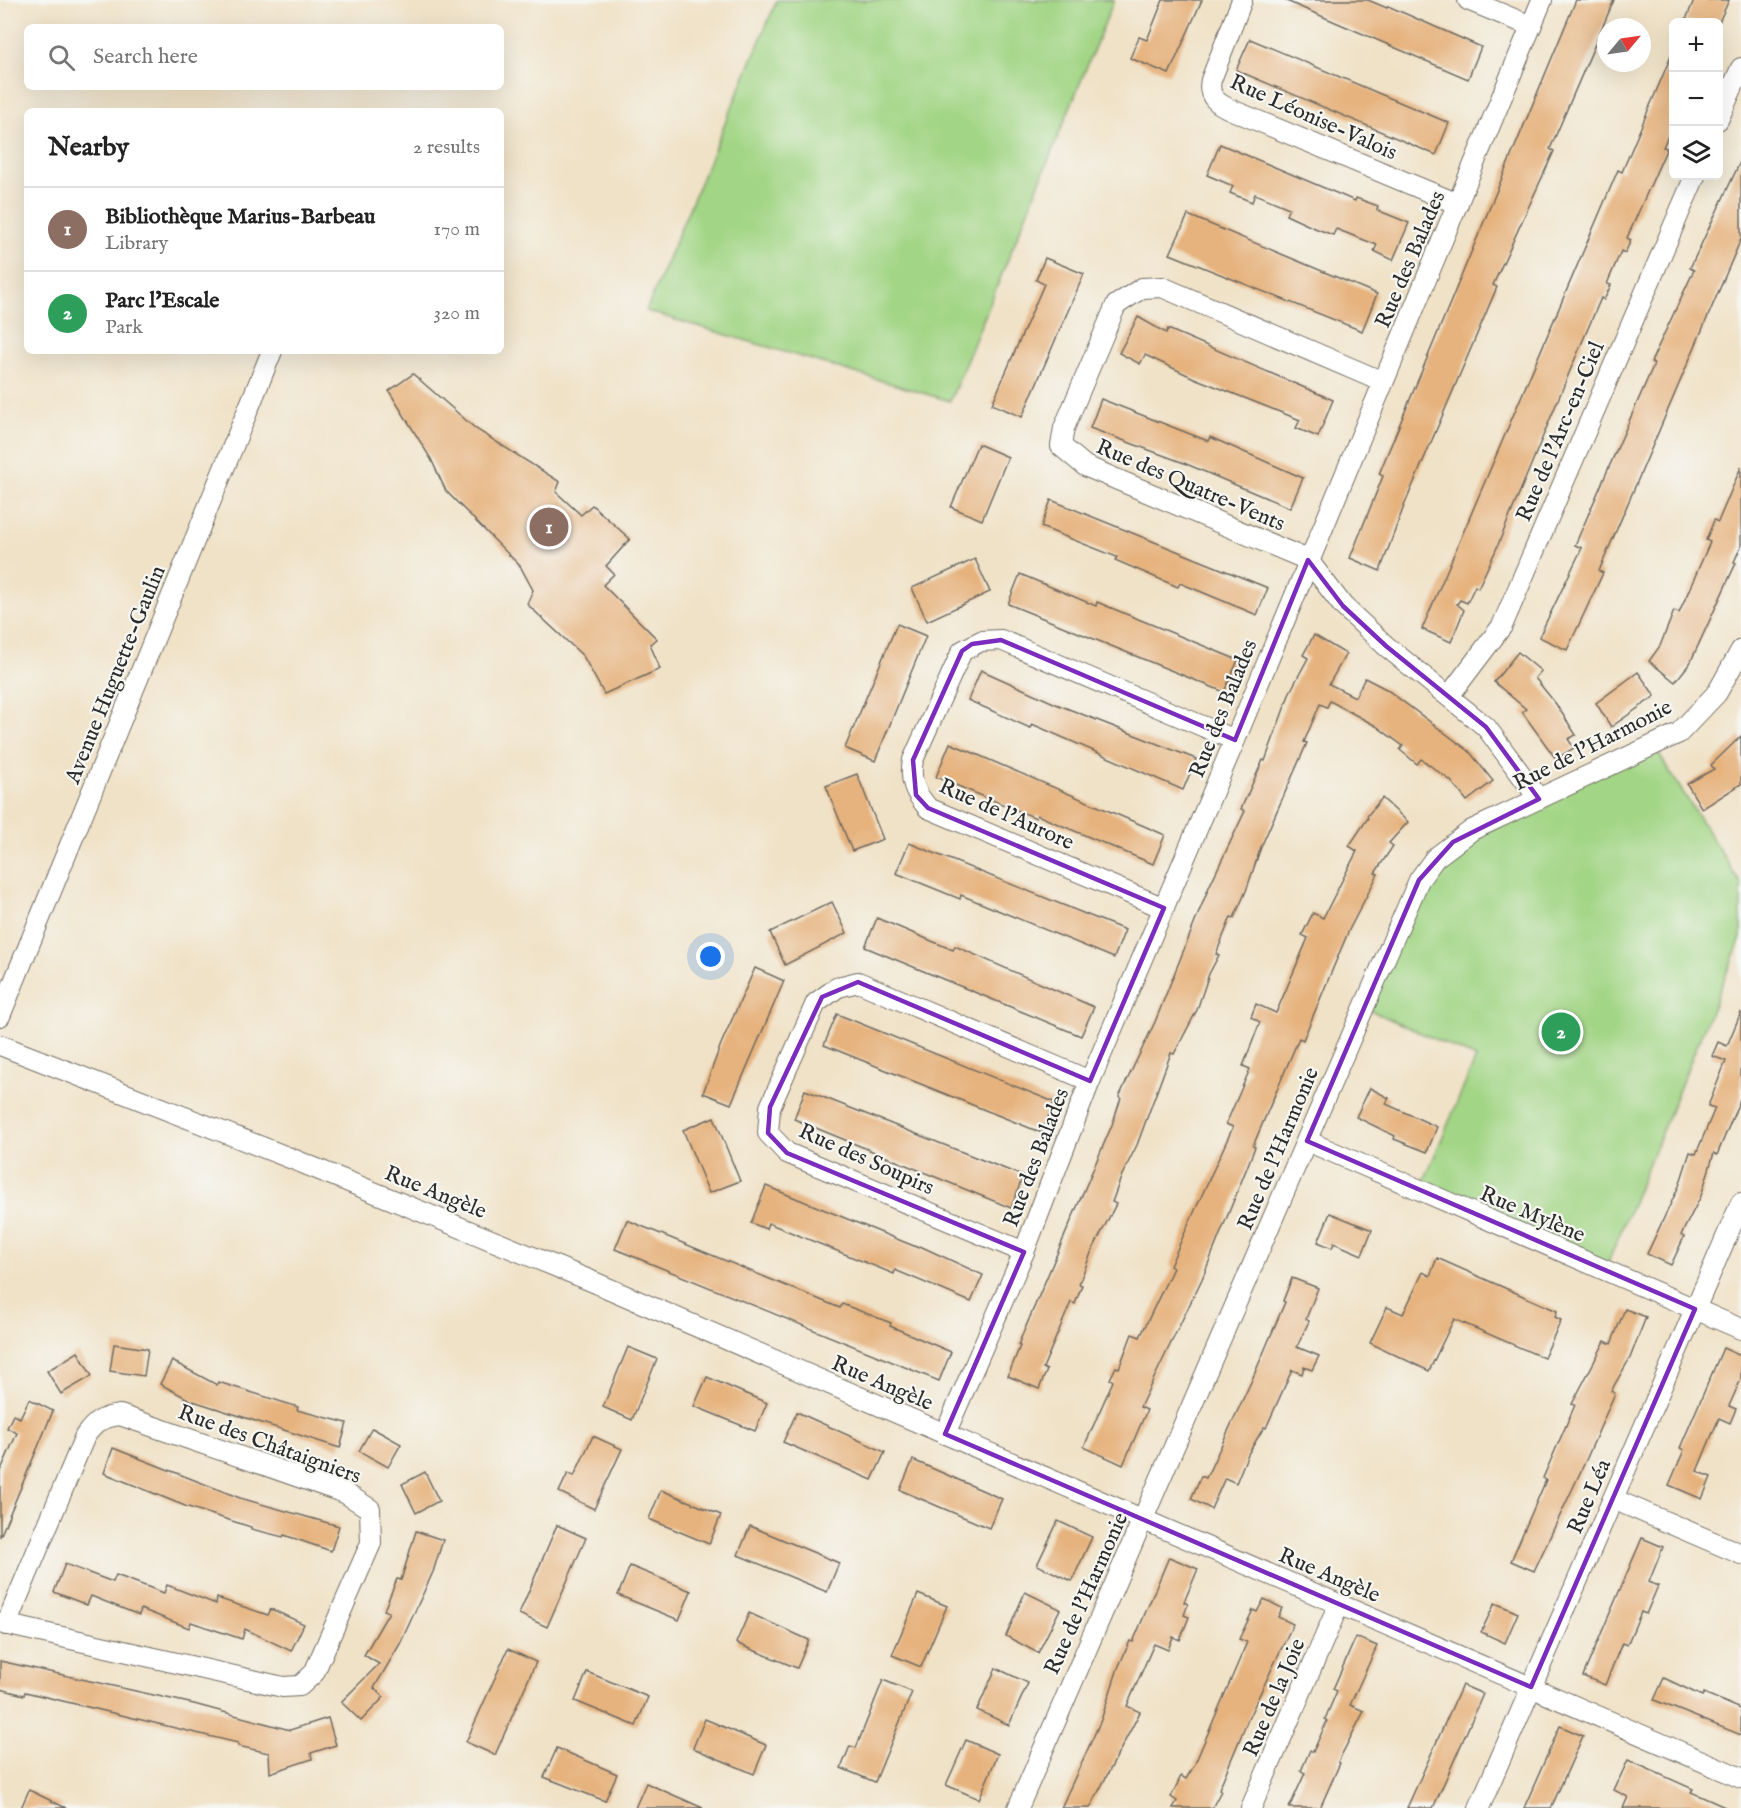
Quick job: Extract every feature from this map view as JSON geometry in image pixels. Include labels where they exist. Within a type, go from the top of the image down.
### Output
[{"type":"street","name":"Rue Léonise-Valois","points":[[1242,0],[1211,80],[1209,88],[1214,99],[1232,110],[1458,204]]},
{"type":"street","points":[[1468,0],[1532,26]]},
{"type":"street","name":"Rue des Balades","points":[[945,1434],[1024,1252],[1090,1081],[1235,740],[1542,0]]},
{"type":"street","points":[[1723,111],[1741,68]]},
{"type":"street","name":"Rue de l'Arc-en-Ciel","points":[[1449,696],[1502,626],[1693,180]]},
{"type":"street","name":"Rue des Quatre-Vents","points":[[1383,382],[1162,288],[1142,288],[1116,305],[1064,428],[1061,446],[1085,466],[1308,560],[1343,606],[1386,646],[1494,735],[1539,799]]},
{"type":"street","name":"Avenue Huguette-Gaulin","points":[[0,1016],[271,354]]},
{"type":"street","name":"Rue de l'Aurore","points":[[1164,908],[927,808],[916,795],[910,773],[913,760],[962,651],[981,641],[1001,640],[1235,740]]},
{"type":"street","name":"Rue de l'Harmonie","points":[[1018,1808],[1419,880],[1435,858],[1453,842],[1472,830],[1679,733],[1717,693],[1741,650]]},
{"type":"street","name":"Rue des Soupirs","points":[[1024,1252],[787,1153],[768,1133],[770,1107],[816,1003],[838,987],[858,982],[1090,1081]]},
{"type":"street","name":"Rue Angèle","points":[[0,1046],[295,1160],[588,1280],[1741,1778]]},
{"type":"street","name":"Rue Mylène","points":[[1307,1141],[1741,1329]]},
{"type":"street","name":"Rue Léa","points":[[1479,1808],[1741,1203]]},
{"type":"street","name":"Rue des Châtaigniers","points":[[120,1415],[345,1493],[370,1509],[371,1543],[314,1673],[300,1686],[283,1687],[3,1624],[85,1436],[93,1425],[105,1417],[120,1415]]},
{"type":"street","points":[[1613,1499],[1741,1554]]},
{"type":"street","name":"Rue de la Joie","points":[[1251,1808],[1339,1604]]},
{"type":"highlighted area","points":[[1308,560],[1343,606],[1386,646],[1486,727],[1539,799],[1453,842],[1419,880],[1307,1141],[1695,1309],[1531,1687],[945,1434],[1024,1252],[787,1153],[768,1133],[770,1107],[822,997],[858,982],[1090,1081],[1164,908],[928,808],[916,795],[913,760],[962,651],[972,644],[1001,640],[1235,740]]},
{"type":"green space","points":[[777,0],[1114,0],[950,401],[646,311]]},
{"type":"green space","points":[[1653,745],[1741,884],[1741,938],[1605,1270],[1420,1190],[1476,1058],[1363,1007],[1435,858]]},
{"type":"building","points":[[1163,0],[1202,0],[1169,74],[1130,58],[1139,37],[1147,40]]},
{"type":"building","points":[[1284,0],[1368,0],[1387,8],[1388,6],[1481,47],[1468,79]]},
{"type":"building","points":[[1576,0],[1614,0],[1606,18],[1597,18],[1597,40],[1550,149],[1554,151],[1493,285],[1497,287],[1404,506],[1380,571],[1350,558],[1383,476],[1379,474]]},
{"type":"building","points":[[1694,0],[1729,0],[1721,18],[1687,18]]},
{"type":"building","points":[[1250,39],[1449,123],[1436,155],[1236,70]]},
{"type":"building","points":[[1669,61],[1669,134],[1663,147],[1667,148],[1627,238],[1631,240],[1625,253],[1621,251],[1607,284],[1611,285],[1604,300],[1601,298],[1495,552],[1478,588],[1475,586],[1467,603],[1460,600],[1457,604],[1464,610],[1451,642],[1422,629],[1618,170],[1622,172]]},
{"type":"building","points":[[1220,144],[1355,201],[1356,198],[1378,206],[1377,210],[1409,223],[1393,260],[1374,251],[1377,245],[1336,229],[1333,235],[1312,227],[1286,215],[1289,208],[1255,194],[1252,202],[1230,193],[1233,186],[1207,175]]},
{"type":"building","points":[[1741,160],[1741,239],[1599,571],[1603,573],[1567,650],[1539,637],[1582,548],[1575,545],[1654,364],[1651,362],[1694,270],[1690,268]]},
{"type":"building","points":[[1188,215],[1377,294],[1362,331],[1170,254]]},
{"type":"building","points":[[1045,258],[1084,274],[1022,417],[992,404],[1044,284],[1036,280]]},
{"type":"building","points":[[1138,317],[1166,333],[1168,329],[1333,400],[1318,437],[1296,428],[1300,420],[1194,378],[1145,355],[1140,364],[1119,353]]},
{"type":"building","points":[[413,374],[476,429],[560,482],[556,492],[581,515],[592,505],[630,539],[606,566],[614,574],[603,585],[657,639],[650,644],[660,669],[604,694],[583,656],[527,604],[533,590],[520,566],[446,491],[431,459],[389,391]]},
{"type":"building","points":[[1101,399],[1208,441],[1210,437],[1303,478],[1290,508],[1184,463],[1090,428]]},
{"type":"building","points":[[978,444],[1008,457],[982,520],[951,507]]},
{"type":"building","points":[[1741,467],[1741,546],[1734,562],[1736,563],[1690,663],[1675,682],[1649,661],[1660,646],[1674,611],[1679,613],[1710,542],[1706,540],[1714,520],[1718,522]]},
{"type":"building","points":[[1051,500],[1268,588],[1257,615],[1180,583],[1178,587],[1115,560],[1117,557],[1041,527]]},
{"type":"building","points":[[975,559],[990,592],[927,621],[912,588]]},
{"type":"building","points":[[1020,574],[1096,606],[1097,602],[1238,660],[1224,692],[1008,604]]},
{"type":"building","points":[[897,624],[926,636],[875,761],[845,748]]},
{"type":"building","points":[[1314,635],[1346,654],[1329,684],[1355,697],[1365,678],[1386,689],[1469,751],[1493,781],[1467,801],[1451,781],[1421,759],[1417,764],[1400,750],[1403,746],[1376,726],[1330,701],[1327,707],[1320,704],[1304,742],[1307,743],[1261,847],[1246,891],[1234,918],[1231,917],[1216,954],[1219,955],[1209,974],[1197,1010],[1174,1054],[1171,1053],[1137,1145],[1112,1202],[1116,1204],[1091,1253],[1079,1284],[1082,1285],[1075,1304],[1071,1302],[1043,1368],[1047,1370],[1039,1389],[1008,1376],[1020,1346],[1018,1345],[1112,1125],[1121,1098],[1119,1097],[1155,1022],[1209,887],[1245,811],[1241,809],[1263,760],[1265,761],[1290,692],[1308,658],[1303,655]]},
{"type":"building","points":[[1518,652],[1541,671],[1535,678],[1556,704],[1576,735],[1568,739],[1574,748],[1556,759],[1522,712],[1526,709],[1494,682]]},
{"type":"building","points":[[981,670],[1056,704],[1196,759],[1183,790],[1032,724],[1030,728],[968,700]]},
{"type":"building","points":[[1638,672],[1655,696],[1611,727],[1596,703]]},
{"type":"building","points":[[1741,736],[1741,784],[1702,809],[1687,784],[1714,769],[1711,765]]},
{"type":"building","points":[[950,743],[1165,835],[1153,864],[1037,815],[1036,818],[936,777]]},
{"type":"building","points":[[857,774],[883,839],[852,851],[826,786]]},
{"type":"building","points":[[1382,798],[1408,822],[1389,843],[1393,846],[1375,873],[1378,874],[1349,930],[1303,1040],[1299,1038],[1253,1146],[1255,1147],[1202,1279],[1140,1407],[1147,1410],[1123,1465],[1084,1447],[1113,1381],[1110,1379],[1116,1367],[1119,1368],[1132,1334],[1140,1337],[1173,1268],[1170,1266],[1233,1127],[1226,1124],[1250,1069],[1243,1066],[1260,1022],[1251,1017],[1256,1004],[1276,1013],[1308,938],[1302,935],[1313,913],[1323,918],[1357,851],[1349,846],[1368,818],[1367,816]]},
{"type":"building","points":[[909,843],[1125,930],[1114,958],[961,895],[960,899],[896,873]]},
{"type":"building","points":[[832,902],[847,933],[785,965],[770,932]]},
{"type":"building","points":[[877,918],[953,950],[955,946],[1094,1007],[1081,1036],[865,947]]},
{"type":"building","points":[[755,968],[784,981],[731,1104],[703,1093],[721,1044]]},
{"type":"building","points":[[1741,1012],[1741,1097],[1717,1155],[1714,1153],[1701,1196],[1681,1235],[1684,1237],[1671,1265],[1647,1254],[1679,1186],[1690,1152],[1696,1154],[1715,1108],[1708,1106],[1726,1061],[1712,1056],[1718,1042],[1727,1046]]},
{"type":"building","points":[[837,1014],[1054,1102],[1042,1133],[824,1045]]},
{"type":"building","points":[[1370,1088],[1389,1098],[1386,1104],[1437,1127],[1427,1152],[1394,1139],[1395,1136],[1356,1117]]},
{"type":"building","points":[[805,1090],[1023,1176],[1011,1208],[794,1119]]},
{"type":"building","points":[[714,1117],[740,1181],[709,1193],[683,1130]]},
{"type":"building","points":[[766,1186],[919,1248],[920,1246],[983,1275],[971,1302],[895,1270],[894,1274],[768,1223],[766,1229],[751,1223]]},
{"type":"building","points":[[1330,1213],[1372,1230],[1362,1255],[1334,1243],[1332,1248],[1318,1242]]},
{"type":"building","points":[[627,1220],[840,1308],[842,1304],[891,1323],[890,1326],[951,1352],[939,1381],[615,1249]]},
{"type":"building","points":[[1437,1258],[1557,1311],[1555,1317],[1561,1320],[1544,1358],[1454,1319],[1429,1371],[1370,1343],[1387,1307],[1403,1314],[1423,1272],[1430,1276]]},
{"type":"building","points":[[1292,1278],[1318,1288],[1306,1319],[1309,1321],[1297,1347],[1319,1356],[1312,1370],[1304,1367],[1302,1374],[1292,1370],[1266,1428],[1264,1427],[1248,1454],[1236,1483],[1225,1478],[1211,1509],[1191,1499],[1201,1476],[1206,1478],[1251,1382],[1285,1302],[1283,1301]]},
{"type":"building","points":[[1625,1309],[1646,1317],[1630,1358],[1611,1391],[1615,1393],[1587,1458],[1534,1571],[1511,1561],[1546,1480],[1543,1478],[1575,1405],[1572,1404],[1605,1341],[1611,1344]]},
{"type":"building","points":[[114,1344],[148,1349],[144,1376],[110,1371]]},
{"type":"building","points":[[628,1347],[657,1359],[632,1420],[603,1407]]},
{"type":"building","points":[[1723,1348],[1741,1356],[1741,1379],[1729,1406],[1736,1409],[1730,1423],[1719,1418],[1697,1471],[1711,1477],[1702,1499],[1669,1485],[1684,1450],[1680,1448]]},
{"type":"building","points":[[78,1352],[92,1376],[61,1394],[47,1371]]},
{"type":"building","points":[[172,1361],[217,1385],[218,1382],[298,1407],[297,1410],[347,1423],[340,1448],[190,1400],[160,1384]]},
{"type":"building","points":[[707,1377],[767,1403],[755,1431],[694,1406]]},
{"type":"building","points":[[29,1399],[53,1411],[0,1537],[0,1472],[17,1433],[7,1428],[13,1415],[20,1418]]},
{"type":"building","points":[[797,1412],[885,1452],[872,1480],[783,1442]]},
{"type":"building","points":[[372,1428],[401,1444],[388,1467],[359,1451]]},
{"type":"building","points":[[593,1436],[622,1449],[594,1509],[559,1492],[568,1473],[574,1476]]},
{"type":"building","points":[[113,1448],[240,1498],[339,1526],[331,1551],[284,1535],[283,1537],[251,1529],[251,1527],[185,1506],[104,1473]]},
{"type":"building","points":[[913,1460],[1002,1499],[989,1528],[900,1490]]},
{"type":"building","points":[[425,1472],[439,1501],[416,1513],[402,1484]]},
{"type":"building","points":[[661,1490],[721,1515],[709,1544],[649,1519]]},
{"type":"building","points":[[1058,1521],[1092,1537],[1072,1581],[1037,1565]]},
{"type":"building","points":[[557,1525],[586,1538],[547,1627],[519,1614]]},
{"type":"building","points":[[750,1526],[839,1563],[827,1592],[738,1555]]},
{"type":"building","points":[[416,1531],[443,1540],[433,1572],[400,1644],[374,1688],[384,1697],[361,1721],[341,1702],[379,1664],[364,1655],[389,1612],[384,1610],[397,1579],[401,1580]]},
{"type":"building","points":[[1642,1538],[1663,1547],[1649,1582],[1658,1586],[1646,1614],[1641,1612],[1627,1645],[1622,1643],[1605,1685],[1583,1676]]},
{"type":"building","points":[[1169,1557],[1198,1569],[1184,1602],[1188,1604],[1184,1615],[1189,1617],[1180,1640],[1173,1637],[1168,1650],[1154,1644],[1127,1706],[1140,1712],[1090,1808],[1061,1808],[1101,1720],[1118,1668],[1130,1641],[1133,1642]]},
{"type":"building","points":[[65,1564],[113,1582],[116,1575],[164,1593],[167,1585],[216,1604],[217,1598],[268,1615],[271,1609],[304,1624],[291,1651],[245,1629],[242,1639],[191,1622],[189,1628],[141,1609],[139,1615],[91,1596],[87,1605],[54,1592]]},
{"type":"building","points":[[630,1566],[691,1591],[679,1620],[618,1595]]},
{"type":"building","points":[[1025,1592],[1060,1609],[1038,1653],[1006,1636]]},
{"type":"building","points":[[918,1594],[947,1606],[921,1667],[892,1655]]},
{"type":"building","points":[[1264,1599],[1282,1608],[1278,1617],[1293,1624],[1249,1717],[1219,1789],[1221,1791],[1212,1808],[1173,1808],[1177,1801],[1171,1797],[1181,1776],[1186,1779],[1194,1766],[1247,1642],[1239,1639],[1253,1610],[1257,1612]]},
{"type":"building","points":[[1495,1603],[1518,1613],[1505,1643],[1481,1632]]},
{"type":"building","points":[[749,1613],[809,1640],[797,1668],[736,1643]]},
{"type":"building","points":[[1356,1637],[1377,1646],[1350,1705],[1364,1711],[1338,1762],[1340,1763],[1320,1808],[1289,1808],[1305,1773],[1301,1771],[1310,1750],[1313,1752],[1327,1721],[1325,1719],[1337,1691],[1333,1689]]},
{"type":"building","points":[[508,1649],[536,1662],[495,1755],[466,1742]]},
{"type":"building","points":[[0,1661],[194,1704],[290,1730],[328,1718],[336,1745],[311,1753],[312,1759],[270,1773],[269,1753],[238,1746],[238,1743],[25,1692],[24,1695],[0,1689]]},
{"type":"building","points":[[996,1668],[1028,1683],[1009,1725],[977,1710]]},
{"type":"building","points":[[587,1672],[648,1697],[636,1726],[575,1701]]},
{"type":"building","points":[[1664,1678],[1702,1696],[1704,1693],[1741,1709],[1741,1735],[1654,1700]]},
{"type":"building","points":[[883,1680],[912,1692],[875,1782],[841,1768],[850,1746],[856,1748]]},
{"type":"building","points":[[1462,1685],[1483,1694],[1433,1808],[1407,1808]]},
{"type":"building","points":[[705,1719],[766,1745],[754,1774],[693,1748]]},
{"type":"building","points":[[1560,1726],[1583,1736],[1551,1808],[1524,1808]]},
{"type":"building","points":[[966,1740],[998,1754],[979,1799],[946,1785]]},
{"type":"building","points":[[557,1748],[617,1774],[605,1801],[544,1777]]},
{"type":"building","points":[[1628,1760],[1693,1789],[1691,1792],[1727,1808],[1623,1808],[1628,1797],[1614,1790]]},
{"type":"building","points":[[646,1783],[703,1808],[635,1808]]},
{"type":"building","points":[[29,1790],[66,1808],[21,1808]]},
{"type":"place","name":"Bibliothèque Marius-Barbeau","points":[[549,527]]},
{"type":"place","name":"Parc l'Escale","points":[[1561,1032]]}]
